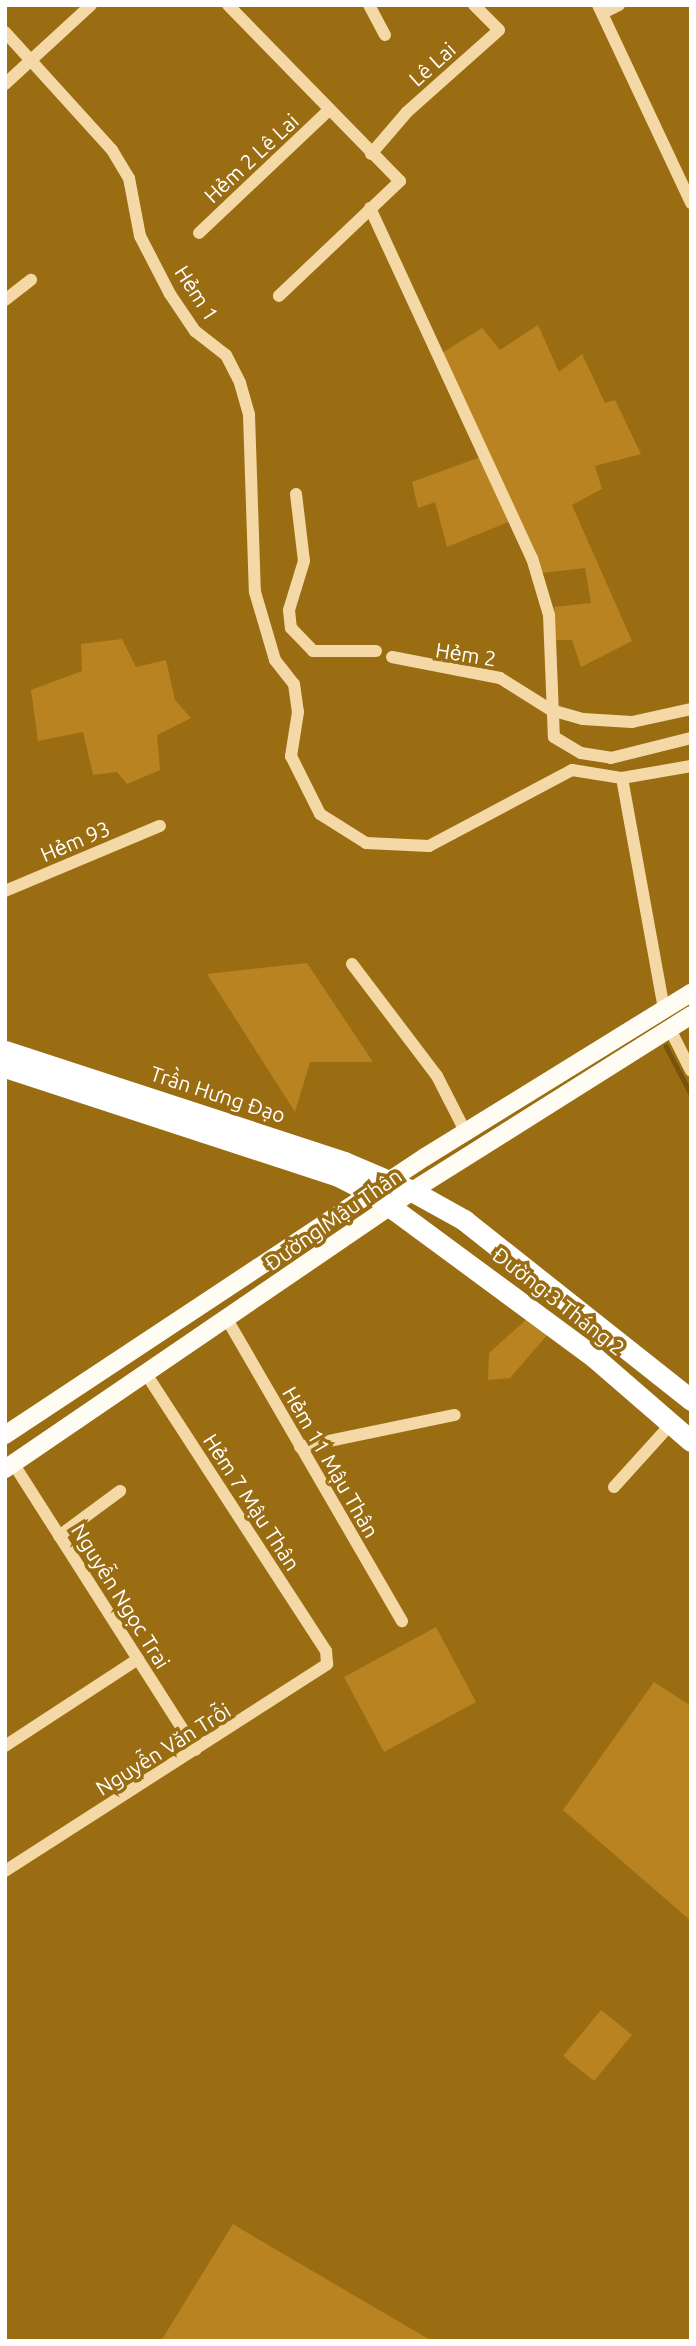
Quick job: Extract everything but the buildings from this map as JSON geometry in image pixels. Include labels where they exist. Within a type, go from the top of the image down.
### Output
[{"type":"highway","name":"Trần Hưng Đạo","points":[[5,1051],[381,1188],[393,1205]]},
{"type":"highway","name":"Trần Hưng Đạo","points":[[5,1067],[338,1176],[381,1188],[412,1191]]},
{"type":"highway","name":"Đường 3 Tháng 2","points":[[412,1191],[464,1220],[691,1400]]},
{"type":"highway","name":"Đường 3 Tháng 2","points":[[393,1205],[594,1357],[691,1441]]},
{"type":"main road","name":"Đường Mậu Thân","points":[[5,1435],[465,1132],[691,993]]},
{"type":"main road","points":[[664,1008],[669,1027]]},
{"type":"main road","name":"Đường Mậu Thân","points":[[9,1466],[228,1321],[412,1191],[691,1015]]},
{"type":"main road","points":[[79,1384],[94,1410]]},
{"type":"street","points":[[5,85],[91,6],[104,5]]},
{"type":"street","points":[[228,5],[328,111],[400,181],[279,296]]},
{"type":"street","points":[[369,5],[385,35]]},
{"type":"street","name":"Lê Lai","points":[[371,154],[407,112],[499,30],[474,5]]},
{"type":"street","points":[[620,5],[601,9],[691,203]]},
{"type":"street","name":"Hẻm 1","points":[[5,32],[112,150],[129,178],[140,236],[170,294],[195,331],[226,355],[240,383],[249,415],[261,613],[275,660],[294,684],[298,712],[291,756],[302,789],[320,814],[366,843],[429,846],[572,770],[622,778],[691,766]]},
{"type":"street","name":"Hẻm 2 Lê Lai","points":[[199,233],[328,111]]},
{"type":"street","points":[[370,208],[532,558],[548,608],[554,737],[592,756],[643,754],[691,738]]},
{"type":"street","points":[[5,300],[31,280]]},
{"type":"street","points":[[296,494],[304,561],[289,610],[291,628],[313,650],[376,651]]},
{"type":"street","name":"Hẻm 2","points":[[392,657],[500,678],[551,709],[607,723],[691,709]]},
{"type":"street","points":[[622,778],[664,1008]]},
{"type":"street","name":"Hẻm 93","points":[[5,891],[160,826]]},
{"type":"street","points":[[352,964],[437,1076],[465,1132]]},
{"type":"street","points":[[669,1027],[691,1071]]},
{"type":"street","name":"Hẻm 11 Mậu Thân","points":[[228,1321],[402,1621]]},
{"type":"street","name":"Hẻm 7 Mậu Thân","points":[[147,1375],[326,1651]]},
{"type":"street","points":[[300,1447],[455,1415]]},
{"type":"street","points":[[614,1487],[670,1425]]},
{"type":"street","name":"Nguyễn Ngọc Trai","points":[[9,1466],[59,1536],[196,1750]]},
{"type":"street","points":[[59,1536],[120,1491]]},
{"type":"street","name":"Nguyễn Văn Trỗi","points":[[5,1871],[321,1673],[326,1651]]},
{"type":"street","points":[[5,1746],[138,1659]]},
{"type":"shaded area","points":[[538,325],[559,372],[582,354],[605,403],[615,400],[641,454],[595,466],[602,489],[572,505],[632,641],[581,667],[572,640],[556,640],[554,607],[591,603],[585,568],[541,573],[518,518],[447,547],[435,502],[418,508],[412,482],[483,456],[442,353],[482,328],[500,350]]},
{"type":"shaded area","points":[[122,639],[136,667],[166,660],[175,700],[191,718],[157,735],[160,770],[127,784],[117,772],[93,775],[83,732],[38,741],[31,690],[82,671],[81,644]]},
{"type":"shaded area","points":[[307,963],[373,1062],[310,1062],[295,1112],[207,974]]},
{"type":"shaded area","points":[[529,1317],[548,1334],[510,1378],[488,1380],[489,1353]]},
{"type":"shaded area","points":[[436,1627],[476,1702],[384,1752],[344,1677]]},
{"type":"shaded area","points":[[654,1682],[691,1706],[691,1921],[563,1810]]},
{"type":"shaded area","points":[[601,2010],[632,2035],[594,2081],[563,2056]]},
{"type":"shaded area","points":[[233,2224],[246,2232],[432,2341],[161,2341]]},
{"type":"waterway","points":[[666,1046],[691,1094]]}]
